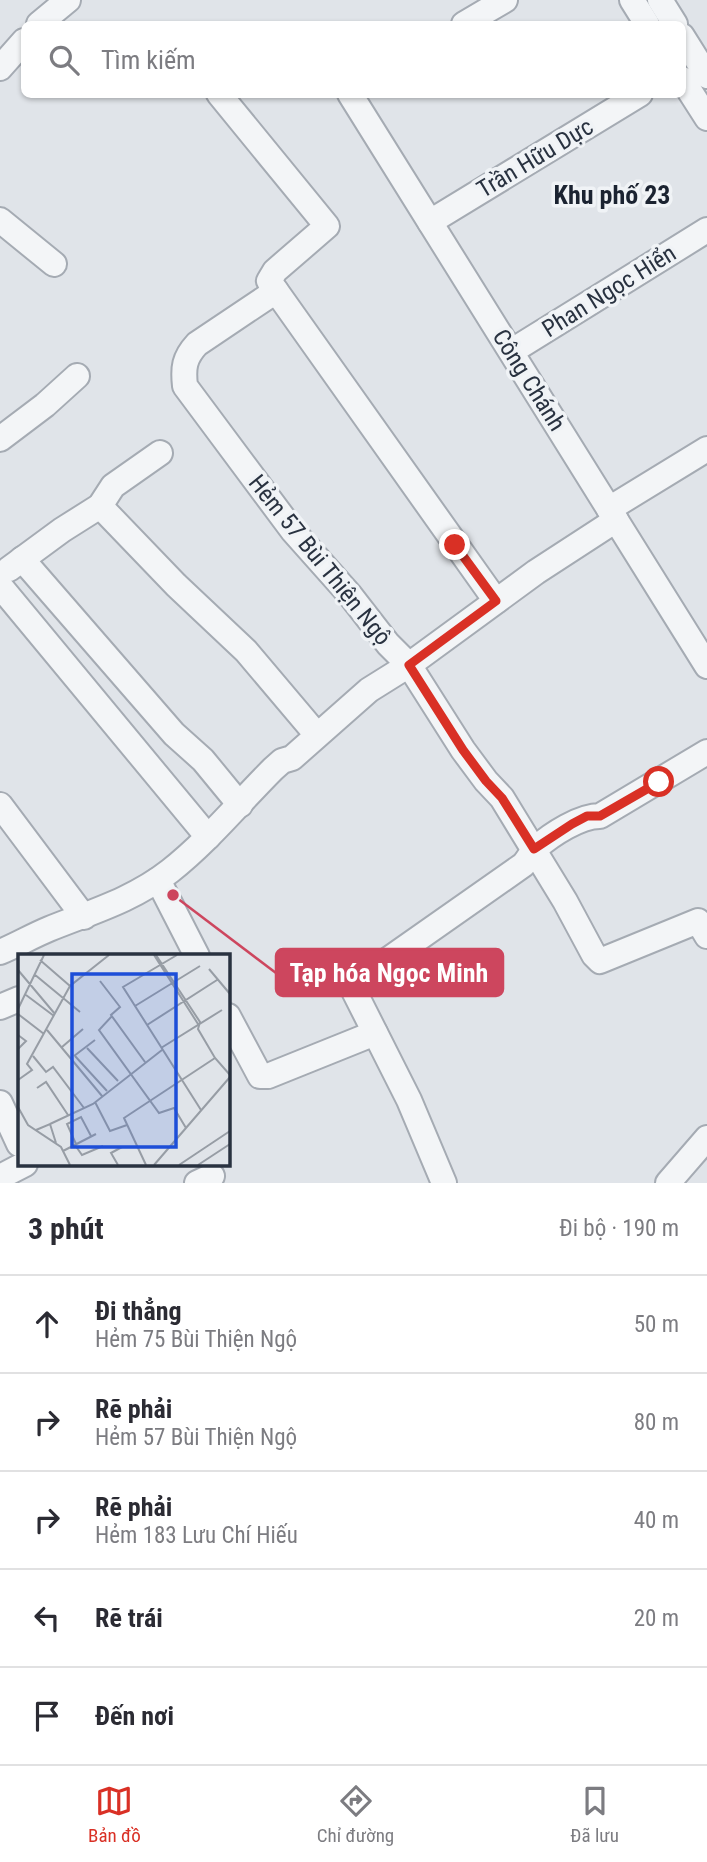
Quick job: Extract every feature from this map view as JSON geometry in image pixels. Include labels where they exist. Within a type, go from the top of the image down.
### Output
[{"type":"street","points":[[43,21],[68,0]]},
{"type":"street","points":[[469,21],[505,0]]},
{"type":"street","points":[[632,0],[646,21]]},
{"type":"street","points":[[660,0],[673,21]]},
{"type":"street","points":[[686,43],[698,63]]},
{"type":"street","points":[[0,68],[21,44]]},
{"type":"street","points":[[686,85],[707,118]]},
{"type":"street","points":[[222,98],[327,226],[275,271],[269,281],[496,601]]},
{"type":"street","name":"Công Chánh","points":[[352,98],[707,666]]},
{"type":"street","name":"Trần Hữu Dực","points":[[430,222],[633,98]]},
{"type":"street","points":[[0,220],[54,264]]},
{"type":"street","name":"Phan Ngọc Hiển","points":[[512,351],[707,230]]},
{"type":"street","name":"Hẻm 57 Bùi Thiện Ngộ","points":[[276,291],[197,344],[187,355],[183,368],[185,386],[293,531],[350,595],[388,644],[409,665],[463,750],[502,798],[594,955],[600,961],[646,940],[703,928]]},
{"type":"street","points":[[0,439],[45,405],[77,376]]},
{"type":"street","points":[[0,952],[46,930],[84,917],[140,892],[158,880],[208,836],[273,769],[282,761],[292,758],[369,690],[409,665],[612,514],[707,449]]},
{"type":"street","points":[[0,575],[100,506],[113,486],[160,453]]},
{"type":"street","points":[[100,506],[176,585],[246,651],[317,735]]},
{"type":"street","points":[[22,559],[174,733],[203,760],[240,804]]},
{"type":"street","points":[[0,586],[208,836]]},
{"type":"street","points":[[444,1183],[409,1100],[353,989],[362,978],[523,865],[534,849],[587,816],[600,816],[707,752]]},
{"type":"street","points":[[0,805],[84,917]]},
{"type":"street","points":[[158,880],[196,954]]},
{"type":"street","points":[[0,1007],[18,999]]},
{"type":"street","points":[[229,1018],[260,1076],[268,1076],[311,1060],[375,1033]]},
{"type":"street","points":[[0,1103],[18,1167]]},
{"type":"street","points":[[668,1183],[707,1138]]},
{"type":"place","name":"Tạp hóa Ngọc Minh","points":[[173,895]]},
{"type":"district","name":"Khu phố 23","points":[[612,195]]},
{"type":"route","points":[[455,545],[496,601],[409,665],[463,750],[502,798],[534,849],[572,824],[587,816],[600,816],[659,782]]}]
